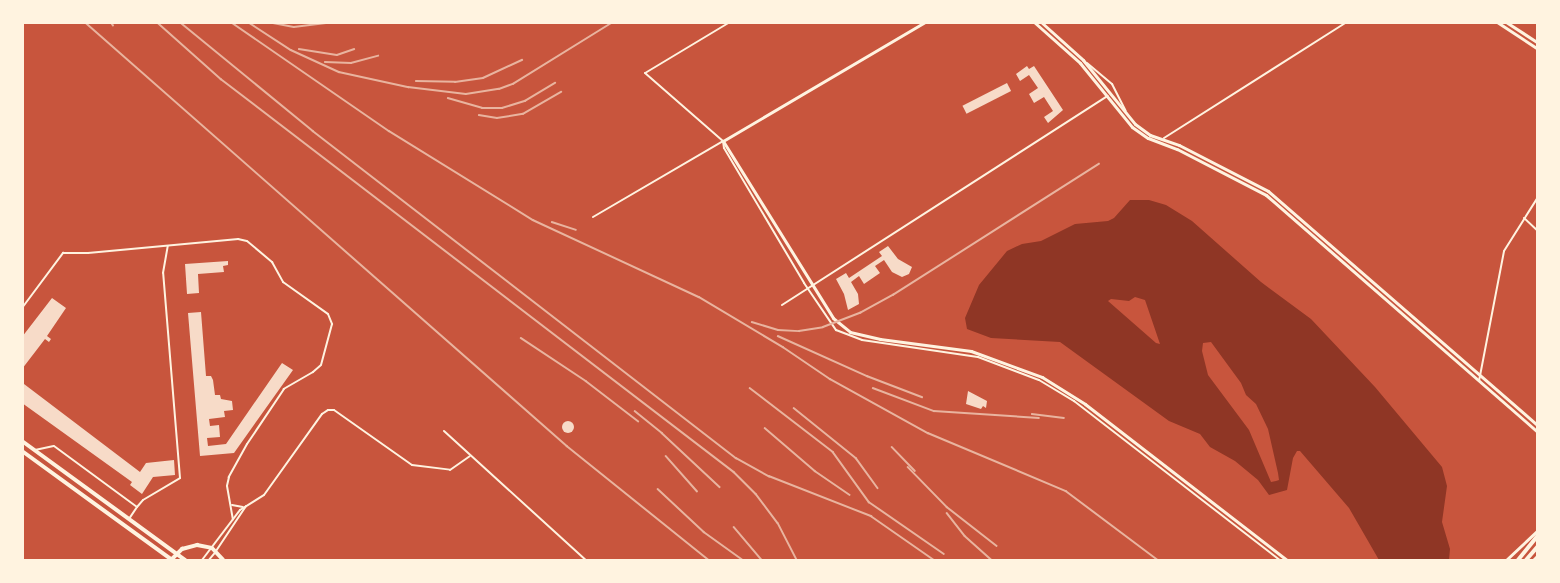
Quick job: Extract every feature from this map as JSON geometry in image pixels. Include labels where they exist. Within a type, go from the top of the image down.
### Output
[{"type":"main road","points":[[924,22],[723,141],[809,288],[836,322],[850,332],[880,339],[971,351],[1006,362],[1048,380],[1085,404],[1287,561]]},
{"type":"main road","points":[[1034,22],[1080,63],[1127,116],[1147,133],[1266,195],[1538,432]]},
{"type":"main road","points":[[1041,22],[1083,60],[1132,127],[1268,191],[1538,426]]},
{"type":"main road","points":[[1497,22],[1538,49]]},
{"type":"main road","points":[[1506,22],[1538,43]]},
{"type":"main road","points":[[22,441],[185,561]]},
{"type":"main road","points":[[22,451],[171,560],[176,554],[193,545],[214,549],[223,561]]},
{"type":"main road","points":[[1506,561],[1538,530]]},
{"type":"main road","points":[[1518,561],[1538,535]]},
{"type":"main road","points":[[1526,561],[1538,546]]},
{"type":"main road","points":[[1518,548],[1522,548],[1524,553]]},
{"type":"main road","points":[[1533,561],[1538,555]]},
{"type":"street","points":[[593,217],[723,141],[645,73],[730,22]]},
{"type":"street","points":[[1161,141],[1347,22]]},
{"type":"street","points":[[1083,60],[1112,84],[1127,116]]},
{"type":"street","points":[[782,305],[1108,95]]},
{"type":"street","points":[[1479,381],[1504,251],[1538,197]]},
{"type":"street","points":[[1524,218],[1538,231]]},
{"type":"street","points":[[22,308],[63,253],[81,254],[238,239],[247,241],[272,262],[283,282],[331,319],[321,365],[284,389],[239,458],[228,480],[232,519]]},
{"type":"street","points":[[129,519],[143,500],[180,478],[163,273],[168,246]]},
{"type":"street","points":[[809,288],[836,330],[848,337],[978,357],[1052,387],[1280,561]]},
{"type":"street","points":[[214,549],[232,519],[264,495],[322,414],[328,410],[337,412],[412,465],[450,470],[470,456]]},
{"type":"street","points":[[444,431],[586,561]]},
{"type":"street","points":[[35,450],[54,446],[137,507]]},
{"type":"street","points":[[230,503],[235,507],[245,507]]},
{"type":"street","points":[[202,561],[214,549],[245,507]]},
{"type":"lane","points":[[209,561],[214,549]]},
{"type":"shaded area","points":[[1130,200],[1149,200],[1166,205],[1192,221],[1261,282],[1311,319],[1375,387],[1442,467],[1447,486],[1442,522],[1450,549],[1449,560],[1379,560],[1349,508],[1300,451],[1297,451],[1293,458],[1287,490],[1269,495],[1258,480],[1235,461],[1210,447],[1200,434],[1169,421],[1060,342],[991,338],[967,329],[965,318],[979,285],[1007,251],[1022,244],[1041,241],[1075,224],[1108,221],[1114,218]],"holes":[[[1135,297],[1145,300],[1160,344],[1108,301],[1111,299],[1129,301]],[[1211,342],[1241,383],[1246,395],[1256,404],[1268,429],[1279,480],[1271,482],[1249,430],[1208,375],[1202,351],[1203,343]]]},
{"type":"building","points":[[1027,66],[1029,69],[1034,66],[1063,110],[1048,123],[1044,117],[1053,111],[1044,97],[1034,103],[1029,94],[1038,88],[1029,75],[1020,81],[1016,74]]},
{"type":"building","points":[[1007,83],[1011,91],[967,114],[962,106]]},
{"type":"building","points":[[888,246],[898,259],[912,267],[909,274],[902,277],[892,272],[884,260],[875,266],[880,273],[864,284],[859,276],[851,282],[858,294],[859,304],[848,310],[844,294],[836,279],[846,273],[849,278],[882,256],[879,252]]},
{"type":"building","points":[[228,261],[228,265],[223,266],[224,272],[198,274],[199,293],[187,294],[185,264]]},
{"type":"building","points":[[52,298],[66,308],[47,336],[51,339],[49,342],[45,339],[22,369],[22,337]]},
{"type":"building","points":[[201,312],[206,376],[211,376],[213,380],[215,395],[232,401],[233,410],[224,411],[225,417],[209,419],[210,426],[219,425],[220,437],[207,438],[208,446],[226,444],[282,363],[293,370],[234,453],[200,456],[188,313]]},
{"type":"building","points":[[24,384],[140,472],[146,463],[174,460],[175,475],[153,477],[142,494],[130,485],[132,482],[22,403]]},
{"type":"building","points":[[968,391],[987,401],[986,408],[983,406],[981,409],[966,404]]},
{"type":"building","points":[[570,421],[573,422],[573,432],[566,433],[563,432],[562,425],[563,422]]},
{"type":"railway","points":[[85,22],[567,446],[709,560]]},
{"type":"railway","points":[[157,22],[221,79],[734,472],[756,494],[778,523],[797,560]]},
{"type":"railway","points":[[180,22],[313,131],[736,458],[769,476],[871,516],[934,560]]},
{"type":"railway","points":[[231,22],[389,131],[533,220],[699,297],[783,347],[830,379],[928,433],[1066,491],[1158,560]]},
{"type":"railway","points":[[248,22],[291,50],[339,72],[408,87],[466,94],[499,89],[513,84],[613,22]]},
{"type":"railway","points":[[268,22],[294,27],[332,22]]},
{"type":"railway","points":[[299,49],[337,55],[354,49]]},
{"type":"railway","points":[[325,62],[351,63],[378,56]]},
{"type":"railway","points":[[416,81],[455,82],[483,78],[522,60]]},
{"type":"railway","points":[[448,98],[482,108],[502,108],[525,101],[555,83]]},
{"type":"railway","points":[[479,115],[497,118],[523,114],[561,92]]},
{"type":"railway","points":[[752,322],[778,330],[799,331],[823,327],[860,313],[893,295],[1099,164]]},
{"type":"railway","points":[[552,222],[576,230]]},
{"type":"railway","points":[[778,336],[867,376],[922,397]]},
{"type":"railway","points":[[521,338],[586,381],[638,421]]},
{"type":"railway","points":[[750,388],[833,452],[869,502],[944,554]]},
{"type":"railway","points":[[873,388],[934,411],[1039,418]]},
{"type":"railway","points":[[794,408],[856,458],[878,488]]},
{"type":"railway","points":[[635,411],[720,487]]},
{"type":"railway","points":[[1032,414],[1064,418]]},
{"type":"railway","points":[[765,428],[815,471],[850,495]]},
{"type":"railway","points":[[892,447],[915,471]]},
{"type":"railway","points":[[666,456],[697,491]]},
{"type":"railway","points":[[908,467],[947,507],[997,546]]},
{"type":"railway","points":[[658,489],[704,532],[743,560]]},
{"type":"railway","points":[[947,513],[965,536],[992,560]]},
{"type":"railway","points":[[734,527],[762,560]]}]
